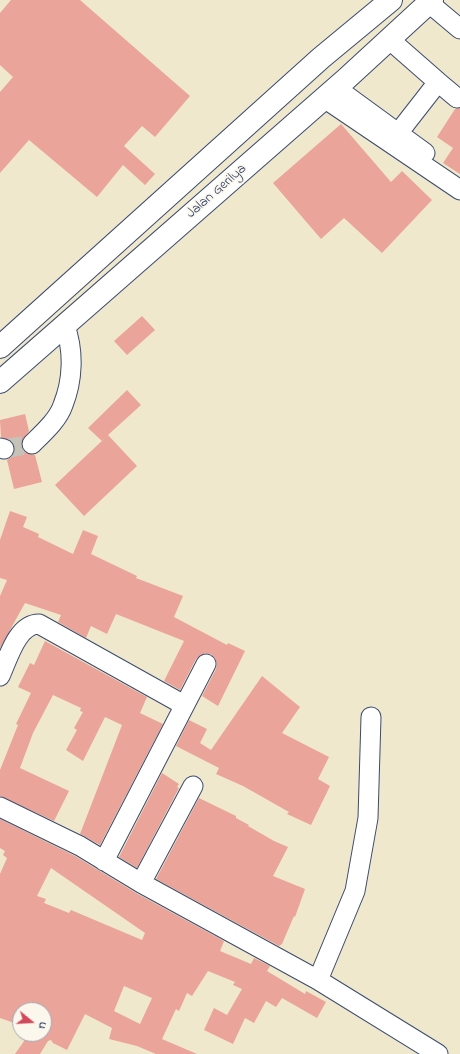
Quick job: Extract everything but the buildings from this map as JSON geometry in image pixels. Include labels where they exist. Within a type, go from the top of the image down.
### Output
[{"type":"highway","name":"Jalan Gerilya","points":[[0,347],[50,304],[321,58],[391,0]]},
{"type":"highway","name":"Jalan Gerilya","points":[[0,382],[330,93],[431,2]]},
{"type":"highway","points":[[50,304],[65,326]]},
{"type":"street","points":[[431,2],[460,29]]},
{"type":"street","points":[[390,40],[457,98]]},
{"type":"street","points":[[399,132],[438,82]]},
{"type":"street","points":[[330,93],[399,132],[442,167],[460,178]]},
{"type":"street","points":[[330,93],[460,190]]},
{"type":"street","points":[[32,444],[46,430],[63,406],[71,376],[70,341],[65,326]]},
{"type":"street","points":[[0,676],[22,632],[32,624],[39,624],[184,704]]},
{"type":"street","points":[[104,861],[206,664]]},
{"type":"street","points":[[318,980],[355,891],[368,818],[371,717]]},
{"type":"street","points":[[141,883],[193,786]]},
{"type":"street","points":[[0,807],[80,846],[141,883],[318,980],[438,1054]]},
{"type":"tunnel","points":[[4,449],[32,444]]}]
